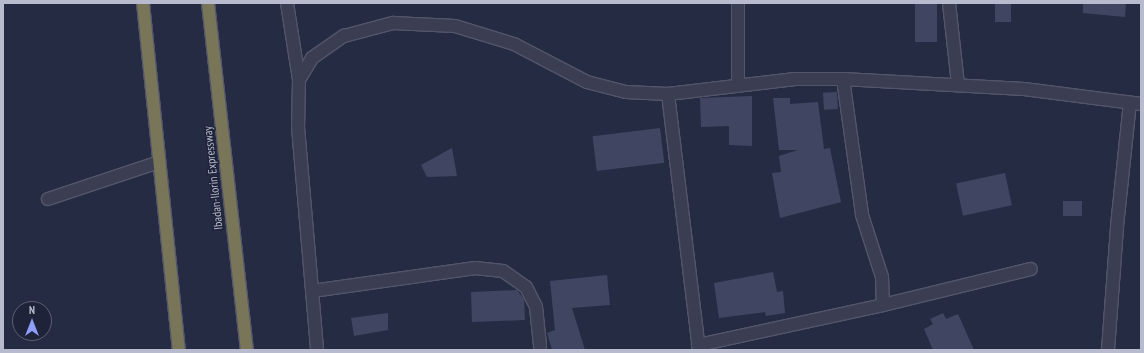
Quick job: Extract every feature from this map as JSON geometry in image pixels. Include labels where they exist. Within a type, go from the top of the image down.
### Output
[{"type":"highway","points":[[143,3],[179,350]]},
{"type":"highway","name":"Ibadan-Ilorin Expressway","points":[[208,3],[247,350]]},
{"type":"street","points":[[287,3],[298,80],[298,127],[317,350]]},
{"type":"street","points":[[738,3],[738,86]]},
{"type":"street","points":[[949,3],[958,84]]},
{"type":"street","points":[[298,80],[312,58],[344,36],[393,23],[456,26],[514,44],[587,82],[626,92],[668,94],[794,79],[843,79],[958,84],[1136,103],[1116,226],[1108,350]]},
{"type":"street","points":[[843,79],[862,216],[882,277],[883,305]]},
{"type":"street","points":[[668,94],[698,347],[883,305],[1031,269]]},
{"type":"street","points":[[48,199],[160,162]]},
{"type":"street","points":[[312,291],[475,268],[503,271],[526,288],[536,306],[540,346]]},
{"type":"building","points":[[915,3],[937,3],[937,42],[915,42]]},
{"type":"building","points":[[995,3],[1011,3],[1011,22],[995,22]]},
{"type":"building","points":[[1083,3],[1126,3],[1125,17],[1083,13]]},
{"type":"building","points":[[837,92],[838,109],[824,110],[823,93]]},
{"type":"building","points":[[752,96],[752,146],[729,145],[729,126],[701,127],[700,98]]},
{"type":"building","points":[[773,98],[790,98],[790,104],[818,102],[824,149],[830,148],[841,202],[780,218],[772,173],[781,172],[779,156],[798,150],[779,150]]},
{"type":"building","points":[[660,128],[664,163],[597,171],[593,136]]},
{"type":"building","points":[[452,148],[457,176],[427,177],[421,165]]},
{"type":"building","points":[[1005,173],[1012,205],[963,216],[956,183]]},
{"type":"building","points":[[1063,201],[1082,201],[1082,216],[1063,216]]},
{"type":"building","points":[[773,272],[777,292],[783,291],[785,313],[766,316],[765,312],[719,318],[714,283]]},
{"type":"building","points":[[607,275],[610,305],[572,308],[585,350],[552,350],[547,333],[555,330],[550,281]]},
{"type":"building","points":[[517,290],[524,299],[525,320],[472,322],[471,292]]},
{"type":"building","points":[[388,313],[388,330],[354,336],[351,318]]},
{"type":"building","points":[[943,313],[946,319],[958,314],[974,350],[933,350],[924,329],[933,324],[930,319]]}]
